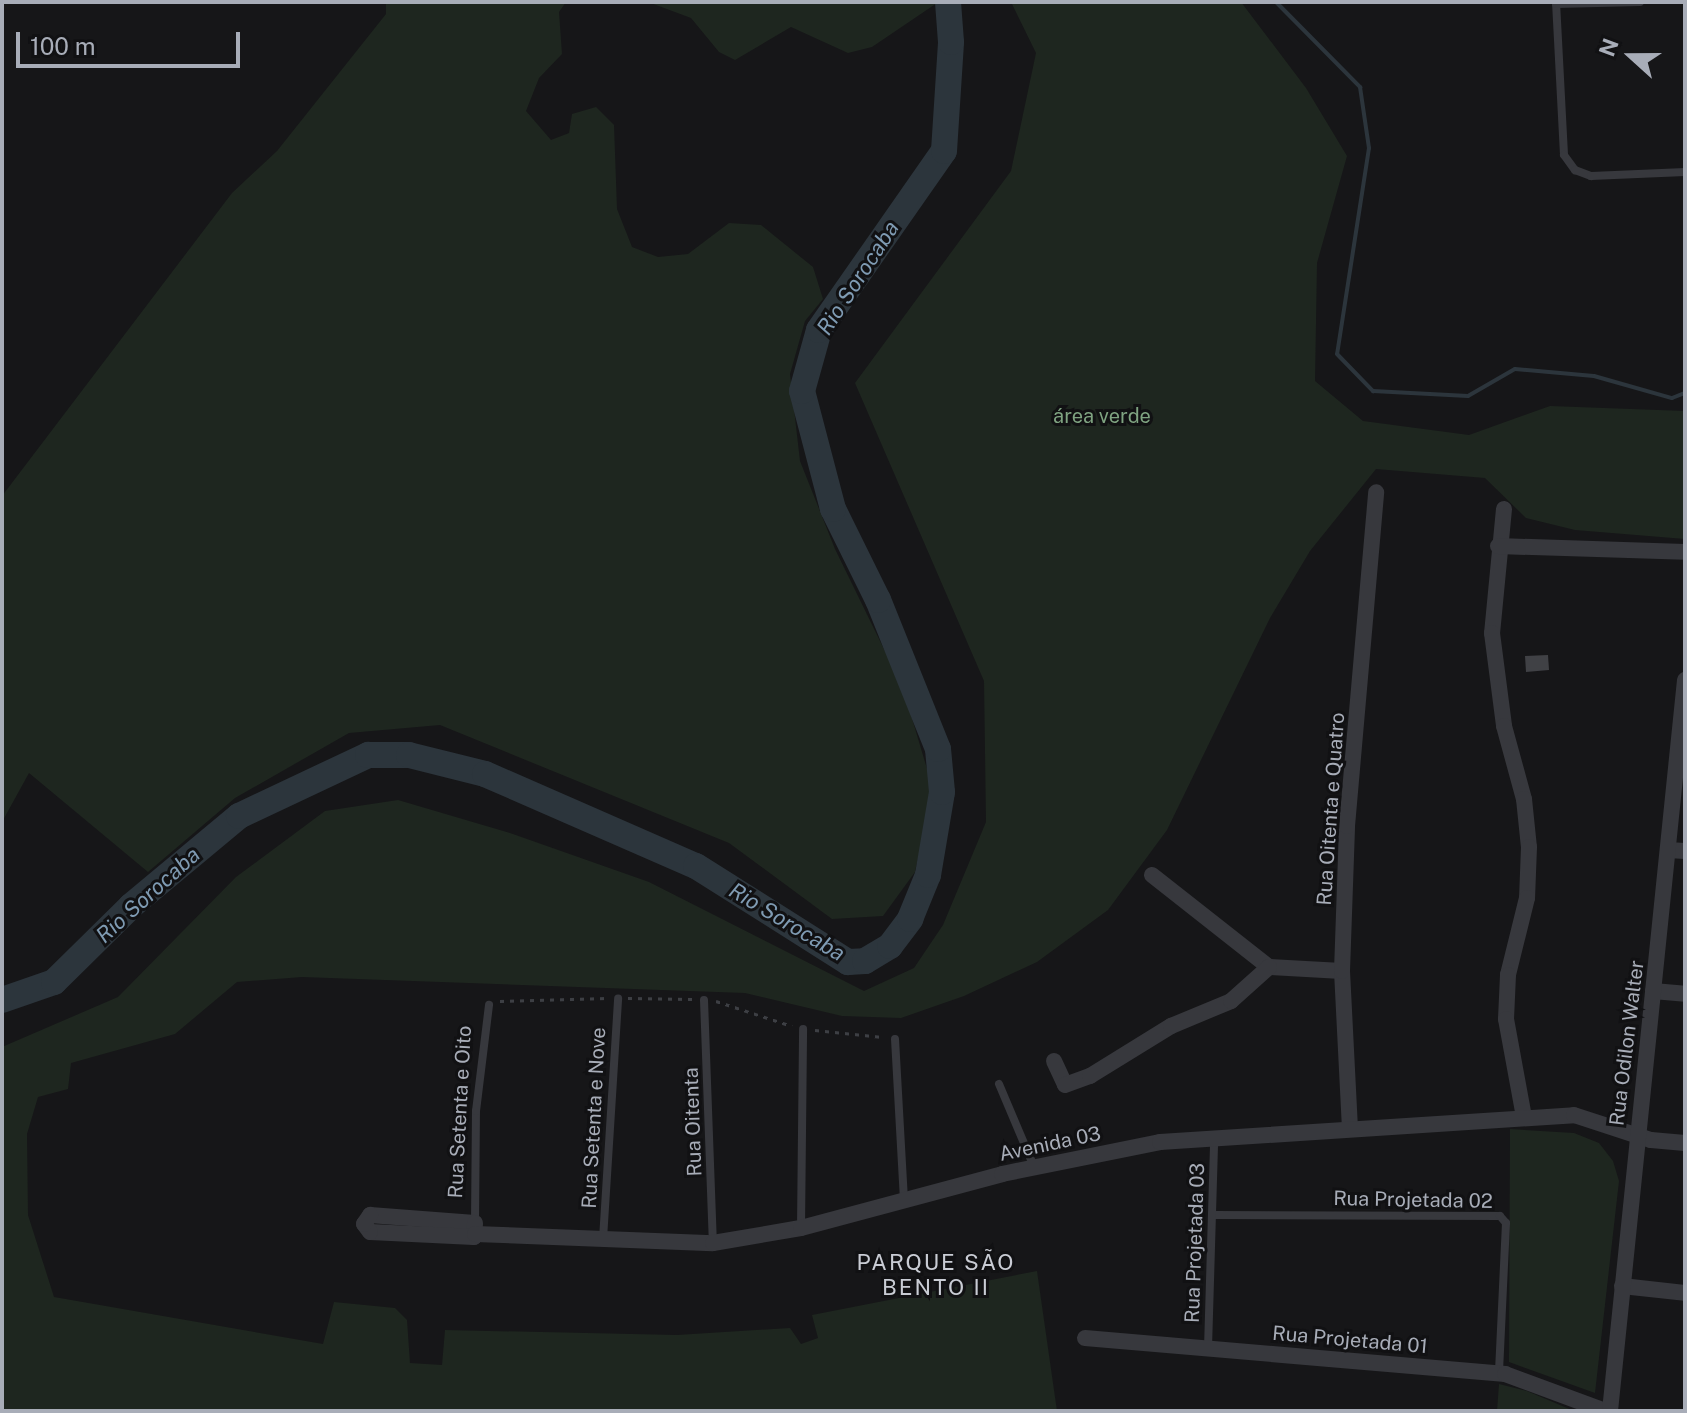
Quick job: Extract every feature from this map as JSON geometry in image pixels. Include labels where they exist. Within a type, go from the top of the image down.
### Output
[{"type":"street","name":"Rua Oitenta e Quatro","points":[[1350,1129],[1342,971],[1347,826],[1376,492]]},
{"type":"street","points":[[1504,509],[1498,546],[1492,633],[1504,726],[1524,799],[1529,847],[1527,898],[1508,975],[1506,1019],[1524,1117]]},
{"type":"street","points":[[1498,546],[1685,552]]},
{"type":"street","name":"Rua Odilon Walter","points":[[1608,1411],[1653,991],[1677,850],[1685,680]]},
{"type":"street","points":[[1152,875],[1269,967],[1342,971]]},
{"type":"street","points":[[1054,1061],[1065,1085],[1090,1076],[1171,1026],[1231,1001],[1269,967]]},
{"type":"street","points":[[1653,991],[1685,994]]},
{"type":"street","points":[[1607,1125],[1624,1119],[1641,1098]]},
{"type":"street","name":"Avenida 03","points":[[475,1228],[603,1239],[713,1243],[801,1228],[1034,1167],[1160,1142],[1574,1115],[1636,1136],[1685,1143]]},
{"type":"street","points":[[370,1215],[475,1228],[468,1240],[370,1232],[364,1224],[370,1215]]},
{"type":"street","points":[[1622,1286],[1685,1293]]},
{"type":"street","name":"Rua Projetada 01","points":[[1085,1338],[1499,1373],[1608,1411]]},
{"type":"lane","points":[[1640,2],[1556,3],[1564,155],[1575,170],[1591,176],[1685,172]]},
{"type":"lane","name":"Rua Setenta e Nove","points":[[603,1239],[618,998]]},
{"type":"lane","name":"Rua Oitenta","points":[[704,1000],[713,1243]]},
{"type":"lane","name":"Rua Setenta e Oito","points":[[475,1228],[476,1111],[489,1005]]},
{"type":"lane","points":[[801,1228],[803,1029]]},
{"type":"lane","points":[[895,1039],[904,1203]]},
{"type":"lane","points":[[999,1084],[1034,1167]]},
{"type":"lane","name":"Rua Projetada 03","points":[[1208,1348],[1215,1215],[1214,1140]]},
{"type":"lane","name":"Rua Projetada 02","points":[[1215,1215],[1500,1216],[1506,1223],[1499,1373]]},
{"type":"green space","points":[[386,2],[566,2],[559,12],[562,54],[539,78],[526,111],[551,140],[569,133],[572,114],[596,107],[614,125],[617,209],[632,247],[658,257],[688,254],[729,223],[761,225],[813,267],[823,299],[805,321],[790,374],[800,461],[835,549],[903,688],[933,789],[915,872],[883,916],[832,919],[729,843],[440,725],[349,733],[235,798],[148,872],[29,773],[2,822],[2,496],[232,193],[277,151],[386,14]]},
{"type":"green space","points":[[648,2],[937,3],[872,47],[848,53],[791,27],[735,60],[719,52],[691,18]]},
{"type":"green space","name":"área verde","points":[[1011,2],[1241,2],[1306,88],[1347,156],[1317,263],[1315,381],[1363,421],[1469,435],[1550,406],[1685,411],[1685,539],[1575,530],[1526,518],[1485,478],[1376,469],[1310,551],[1270,618],[1167,830],[1108,910],[1037,962],[964,996],[901,1018],[842,1016],[745,993],[302,977],[237,982],[175,1034],[71,1063],[68,1089],[38,1097],[27,1134],[28,1215],[54,1297],[323,1344],[334,1302],[395,1308],[407,1320],[410,1363],[442,1365],[445,1330],[677,1335],[790,1328],[801,1344],[818,1338],[812,1315],[1037,1271],[1057,1411],[4,1411],[2,1047],[118,997],[236,877],[325,811],[398,800],[510,833],[649,882],[864,991],[914,968],[943,925],[986,822],[984,681],[855,383],[1011,171],[1036,53]]},
{"type":"green space","points":[[1510,1129],[1574,1133],[1599,1143],[1613,1161],[1619,1181],[1595,1393],[1509,1362]]},
{"type":"green space","points":[[1499,1384],[1527,1391],[1574,1411],[1497,1411]]},
{"type":"building","points":[[1548,655],[1549,670],[1526,672],[1525,656]]},
{"type":"waterway","name":"Rio Sorocaba","points":[[2,1000],[54,982],[131,906],[239,816],[368,755],[409,755],[485,774],[696,866],[848,962],[865,961],[890,946],[910,919],[928,875],[942,792],[938,749],[878,600],[833,509],[802,391],[819,330],[944,151],[951,42],[948,2]]},
{"type":"waterway","points":[[1276,2],[1360,87],[1369,148],[1337,354],[1373,391],[1468,396],[1515,369],[1594,376],[1672,398],[1685,393]]},
{"type":"district","name":"PARQUE SÃO BENTO II","points":[[936,1274]]}]
